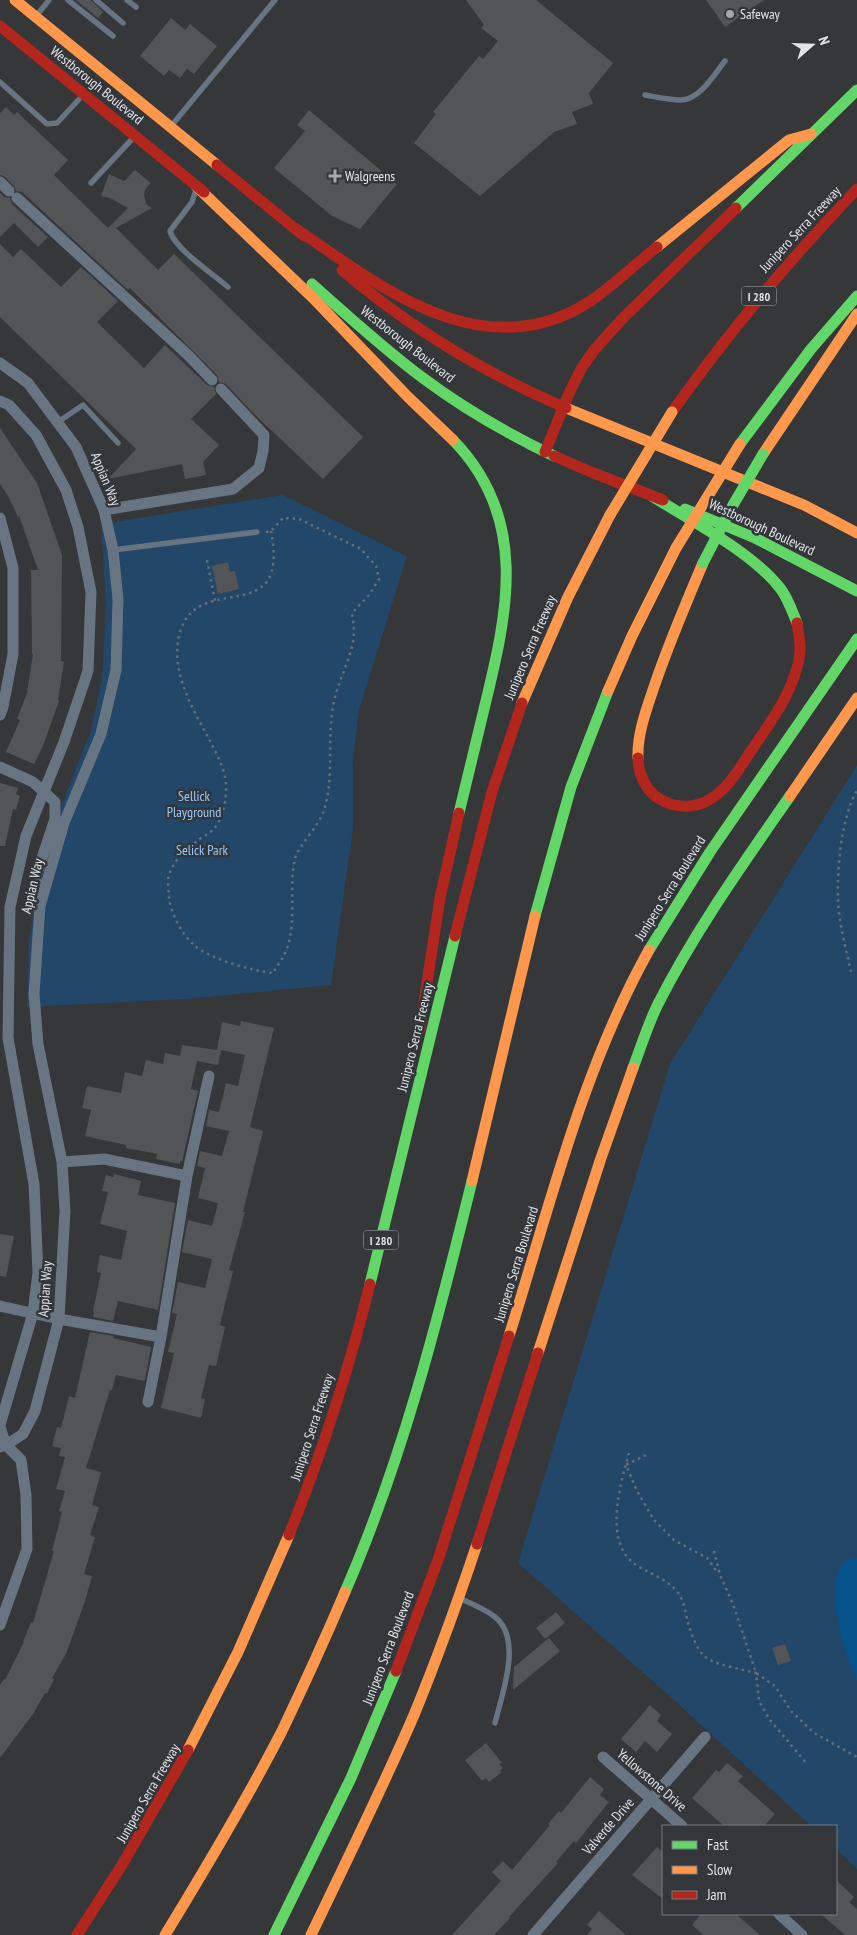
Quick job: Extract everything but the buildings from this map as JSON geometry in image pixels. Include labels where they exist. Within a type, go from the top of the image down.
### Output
[{"type":"main road","name":"Westborough Boulevard","points":[[15,0],[295,228],[366,291],[440,344],[481,368],[563,407],[805,505],[857,533]]},
{"type":"main road","name":"Westborough Boulevard","points":[[0,26],[196,186],[369,335],[411,369],[459,403],[545,452],[755,538],[857,591]]},
{"type":"main road","points":[[545,452],[563,407],[586,360],[609,333],[857,90]]},
{"type":"main road","points":[[295,228],[393,294],[429,313],[455,322],[480,327],[504,329],[528,326],[560,318],[589,302],[788,140],[811,134]]},
{"type":"main road","points":[[196,186],[312,297],[410,399],[466,452],[491,496],[506,543],[508,576],[503,627],[437,912],[402,1153]]},
{"type":"main road","name":"Junipero Serra Freeway","points":[[77,1935],[141,1836],[185,1758],[232,1666],[284,1549],[316,1463],[347,1368],[474,858],[502,762],[521,708],[555,624],[610,515],[672,412],[717,349],[757,298],[800,248],[857,189]]},
{"type":"main road","points":[[165,1935],[221,1844],[276,1743],[336,1615],[373,1523],[405,1430],[433,1335],[561,819],[605,696],[638,620],[676,548],[709,492],[740,444],[811,349],[857,296]]},
{"type":"main road","points":[[652,496],[738,551],[767,574],[788,600],[796,620],[800,642],[799,662],[791,689],[782,706],[734,775],[708,801],[695,805],[676,806],[662,800],[649,790],[639,769],[638,754],[642,727],[663,661],[703,563],[733,505],[763,454],[857,314]]},
{"type":"main road","name":"Junipero Serra Boulevard","points":[[274,1935],[321,1842],[362,1754],[420,1610],[454,1510],[580,1108],[615,1018],[644,959],[680,897],[857,640]]},
{"type":"main road","points":[[311,1935],[385,1781],[420,1699],[459,1598],[601,1158],[657,1006],[688,949],[732,881],[857,698]]},
{"type":"main road","points":[[814,760],[857,712]]},
{"type":"street","points":[[0,182],[188,355],[212,380]]},
{"type":"street","name":"Appian Way","points":[[0,363],[28,384],[76,447],[104,510],[113,550],[118,599],[116,670],[102,734],[64,823],[40,906],[34,994],[38,1044],[62,1162],[65,1211],[60,1319],[35,1411],[24,1434],[3,1446]]},
{"type":"street","points":[[104,510],[233,489],[259,468],[264,434],[221,389]]},
{"type":"street","name":"Appian Way","points":[[0,401],[10,405],[36,435],[66,490],[78,527],[91,592],[88,671],[78,705],[26,836],[10,907],[8,1038],[34,1184],[38,1273],[33,1313],[0,1426],[3,1446],[21,1460],[26,1494],[27,1549],[0,1625]]},
{"type":"street","points":[[0,518],[14,568],[13,654],[4,707],[0,715]]},
{"type":"street","points":[[0,767],[33,782],[55,802],[56,812],[36,876],[36,886],[43,895]]},
{"type":"street","points":[[148,1402],[161,1337],[187,1176],[209,1076]]},
{"type":"street","points":[[62,1162],[104,1159],[187,1176]]},
{"type":"street","points":[[0,1306],[161,1337]]},
{"type":"street","name":"Valverde Drive","points":[[536,1934],[705,1737]]},
{"type":"street","name":"Yellowstone Drive","points":[[603,1757],[681,1825]]},
{"type":"street","points":[[780,1915],[802,1935]]},
{"type":"lane","points":[[36,17],[49,0]]},
{"type":"lane","points":[[68,0],[112,36]]},
{"type":"lane","points":[[96,0],[123,23]]},
{"type":"lane","points":[[127,0],[136,7]]},
{"type":"lane","points":[[171,127],[274,0]]},
{"type":"lane","points":[[645,95],[682,100],[693,96],[705,86],[725,62]]},
{"type":"lane","points":[[0,82],[46,124],[57,123],[84,94]]},
{"type":"lane","points":[[91,183],[135,136]]},
{"type":"lane","points":[[196,186],[192,202],[170,231],[171,236],[178,245],[228,287]]},
{"type":"lane","points":[[58,422],[83,406],[118,443]]},
{"type":"lane","points":[[113,550],[258,532]]},
{"type":"lane","points":[[459,1598],[494,1616],[506,1631],[510,1646],[509,1660],[495,1723]]},
{"type":"path","points":[[283,518],[299,519],[361,549],[376,566],[379,578],[369,595],[352,614],[354,632],[351,648],[334,702],[331,724],[329,795],[323,814],[296,858],[291,925],[286,952],[273,972],[255,971],[210,955],[193,945],[170,907],[168,877],[178,856],[213,830],[224,808],[226,784],[220,759],[187,696],[179,672],[177,647],[182,627],[194,611],[215,601],[258,591],[269,580],[275,559],[271,531],[283,518]]},
{"type":"path","points":[[207,560],[215,601]]},
{"type":"path","points":[[851,972],[838,901],[839,873],[847,815],[857,790]]},
{"type":"path","points":[[629,1453],[620,1485],[617,1528],[620,1544],[626,1555],[633,1563],[668,1584],[679,1594],[692,1637],[698,1648],[708,1659],[756,1673],[775,1686],[791,1712],[814,1734],[857,1757]]},
{"type":"path","points":[[626,1465],[646,1455]]},
{"type":"path","points":[[626,1465],[637,1491],[654,1520],[674,1540],[707,1558],[720,1575]]},
{"type":"path","points":[[714,1551],[720,1575],[733,1604],[756,1673],[759,1701],[797,1754],[807,1764]]},
{"type":"green space","name":"Selick Park","points":[[283,495],[407,556],[359,710],[353,761],[353,829],[331,985],[186,999],[27,1007],[29,942],[35,900],[43,864],[53,828],[91,730],[102,680],[106,604],[101,524]]},
{"type":"green space","points":[[857,765],[857,1869],[837,1850],[837,1825],[810,1825],[664,1691],[518,1563],[670,1064]]},
{"type":"shaded area","points":[[852,1558],[857,1558],[857,1681],[841,1635],[835,1596],[836,1579],[841,1566]]},
{"type":"traffic: fast","points":[[736,208],[857,90]]},
{"type":"traffic: fast","points":[[312,284],[380,344],[438,389],[486,420],[554,456]]},
{"type":"traffic: fast","points":[[740,444],[811,349],[857,296]]},
{"type":"traffic: fast","points":[[453,440],[477,470],[493,501],[503,533],[506,566],[505,600],[500,635],[459,813]]},
{"type":"traffic: fast","points":[[703,563],[733,505],[763,454]]},
{"type":"traffic: fast","points":[[652,496],[720,538],[754,562],[783,592],[797,623]]},
{"type":"traffic: fast","points":[[685,509],[755,538],[857,591]]},
{"type":"traffic: fast","points":[[649,950],[710,852],[857,639]]},
{"type":"traffic: fast","points":[[535,916],[571,787],[608,691]]},
{"type":"traffic: fast","points":[[633,1068],[654,1012],[672,977],[720,898],[790,796]]},
{"type":"traffic: fast","points":[[370,1284],[455,936]]},
{"type":"traffic: fast","points":[[345,1592],[384,1492],[417,1390],[472,1181]]},
{"type":"traffic: fast","points":[[274,1935],[351,1778],[396,1671]]},
{"type":"traffic: slow","points":[[15,0],[217,165]]},
{"type":"traffic: slow","points":[[657,247],[789,140],[811,134]]},
{"type":"traffic: slow","points":[[196,186],[313,298],[408,397],[453,440]]},
{"type":"traffic: slow","points":[[763,454],[857,314]]},
{"type":"traffic: slow","points":[[566,408],[804,505],[857,533]]},
{"type":"traffic: slow","points":[[610,515],[672,412]]},
{"type":"traffic: slow","points":[[676,548],[740,444]]},
{"type":"traffic: slow","points":[[522,703],[568,597],[610,515]]},
{"type":"traffic: slow","points":[[608,691],[632,636],[676,548]]},
{"type":"traffic: slow","points":[[638,758],[641,730],[649,702],[672,638],[703,563]]},
{"type":"traffic: slow","points":[[790,796],[857,698]]},
{"type":"traffic: slow","points":[[472,1181],[535,916]]},
{"type":"traffic: slow","points":[[509,1336],[569,1139],[586,1091],[625,996],[649,950]]},
{"type":"traffic: slow","points":[[538,1353],[601,1158],[633,1068]]},
{"type":"traffic: slow","points":[[188,1750],[238,1652],[289,1535]]},
{"type":"traffic: slow","points":[[311,1935],[377,1798],[414,1715],[447,1630],[477,1544]]},
{"type":"traffic: slow","points":[[165,1935],[225,1834],[282,1731],[345,1592]]},
{"type":"traffic: jam","points":[[0,26],[204,192]]},
{"type":"traffic: jam","points":[[217,165],[304,236]]},
{"type":"traffic: jam","points":[[672,412],[760,297],[857,189]]},
{"type":"traffic: jam","points":[[545,452],[570,391],[581,369],[595,349],[623,318],[736,208]]},
{"type":"traffic: jam","points":[[295,228],[362,274],[434,313],[472,324],[510,327],[549,321],[589,302],[657,247]]},
{"type":"traffic: jam","points":[[342,270],[394,311],[449,348],[506,380],[566,408]]},
{"type":"traffic: jam","points":[[554,456],[663,500]]},
{"type":"traffic: jam","points":[[638,758],[641,775],[649,790],[658,798],[670,804],[696,805],[709,800],[722,790],[737,772],[772,720],[790,688],[800,654],[797,623]]},
{"type":"traffic: jam","points":[[455,936],[492,792],[522,703]]},
{"type":"traffic: jam","points":[[420,1029],[440,898],[459,813]]},
{"type":"traffic: jam","points":[[289,1535],[334,1411],[370,1284]]},
{"type":"traffic: jam","points":[[396,1671],[438,1560],[509,1336]]},
{"type":"traffic: jam","points":[[477,1544],[538,1353]]},
{"type":"traffic: jam","points":[[77,1935],[122,1865],[188,1750]]},
{"type":"place","name":"Safeway","points":[[730,14]]},
{"type":"place","name":"Walgreens","points":[[335,176]]},
{"type":"park label","name":"Sellick Playground","points":[[194,804]]}]
